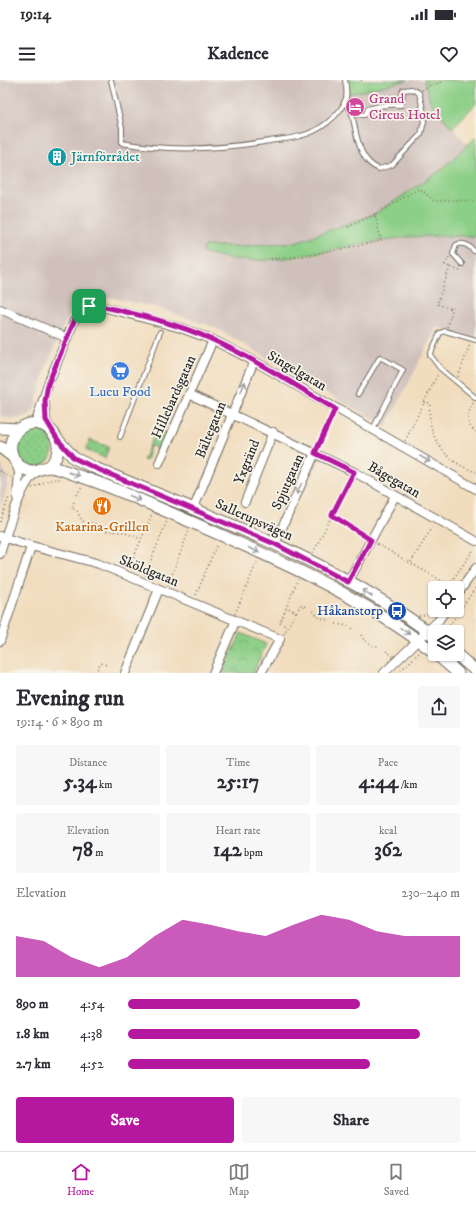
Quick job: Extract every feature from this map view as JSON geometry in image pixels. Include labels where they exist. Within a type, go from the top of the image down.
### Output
[{"type":"main road","points":[[0,428],[20,429],[32,424],[39,424],[51,430]]},
{"type":"main road","points":[[14,459],[11,445],[12,439],[20,429]]},
{"type":"main road","name":"Sallerupsvägen","points":[[51,430],[74,458],[275,544],[348,582],[414,621],[428,632]]},
{"type":"main road","points":[[44,469],[57,455],[58,440]]},
{"type":"main road","name":"Sallerupsvägen","points":[[0,447],[28,470],[44,469],[99,482],[270,557],[366,605],[428,648]]},
{"type":"main road","name":"Sallerupsvägen","points":[[443,661],[458,673]]},
{"type":"main road","points":[[464,661],[476,671]]},
{"type":"street","name":"Singelgatan","points":[[32,424],[37,419],[48,384],[77,314],[89,306],[96,305],[181,328],[213,340],[254,361],[476,489]]},
{"type":"street","points":[[0,310],[67,338]]},
{"type":"street","name":"Hillebardsgatan","points":[[159,463],[213,340]]},
{"type":"street","name":"Bältegatan","points":[[193,510],[254,361]]},
{"type":"street","name":"Singelgatan","points":[[48,384],[45,408],[46,420],[51,430]]},
{"type":"street","name":"Bågegatan","points":[[190,394],[354,472],[476,540]]},
{"type":"street","name":"Yxgränd","points":[[245,502],[272,432]]},
{"type":"street","name":"Spjutgatan","points":[[275,544],[315,453]]},
{"type":"street","points":[[14,459],[19,472],[16,510]]},
{"type":"street","points":[[0,554],[3,537],[16,510],[24,488],[30,477],[44,469]]},
{"type":"street","points":[[348,582],[395,496]]},
{"type":"street","name":"Sköldgatan","points":[[3,537],[31,547],[71,555],[99,564],[280,639]]},
{"type":"street","points":[[0,641],[31,547]]},
{"type":"street","points":[[464,585],[476,568]]},
{"type":"street","points":[[125,673],[162,590]]},
{"type":"street","points":[[213,673],[235,620]]},
{"type":"street","points":[[384,673],[418,640],[428,635]]},
{"type":"street","points":[[261,673],[280,639]]},
{"type":"lane","points":[[111,80],[122,128],[122,143],[146,147],[196,149],[240,146],[300,136],[323,125],[332,118],[346,98],[345,80]]},
{"type":"lane","points":[[344,102],[351,110],[361,151],[366,161],[379,169],[392,165],[421,134],[425,117],[419,93],[412,89],[403,90],[401,105],[387,104],[368,109],[365,115],[352,114]]},
{"type":"lane","points":[[462,264],[453,255],[456,245],[461,243],[468,245],[474,251]]},
{"type":"lane","points":[[474,340],[445,331],[440,333],[430,355],[440,368],[476,398]]},
{"type":"lane","points":[[120,436],[160,332]]},
{"type":"lane","points":[[358,394],[380,357],[403,370],[373,429]]},
{"type":"path","points":[[419,93],[430,85],[440,83],[441,80]]},
{"type":"path","points":[[348,227],[375,214],[418,189],[422,190],[434,201],[476,201]]},
{"type":"path","points":[[271,259],[300,257],[381,241],[375,214]]},
{"type":"path","points":[[453,255],[448,257],[445,265],[460,271]]},
{"type":"path","points":[[450,267],[437,304],[452,309]]},
{"type":"path","points":[[455,382],[474,340]]},
{"type":"path","points":[[402,446],[440,368]]},
{"type":"path","points":[[476,398],[468,417],[469,425],[476,432]]},
{"type":"path","points":[[424,402],[430,403],[430,423],[436,442],[441,450],[454,463],[476,472]]},
{"type":"path","points":[[315,453],[335,409]]},
{"type":"path","points":[[0,471],[15,479]]},
{"type":"path","points":[[312,554],[354,472]]},
{"type":"path","points":[[24,488],[35,489],[49,480],[66,479]]},
{"type":"path","points":[[77,495],[83,482]]},
{"type":"path","points":[[0,522],[10,494]]},
{"type":"path","points":[[74,502],[72,508],[77,511],[82,521],[103,526],[103,529],[106,531],[123,532],[141,539]]},
{"type":"path","points":[[237,519],[245,502]]},
{"type":"path","points":[[126,575],[153,513],[158,515]]},
{"type":"path","points":[[332,515],[371,540],[442,581]]},
{"type":"path","points":[[142,582],[168,519],[163,517]]},
{"type":"path","points":[[411,563],[437,519]]},
{"type":"path","points":[[162,590],[189,529]]},
{"type":"path","points":[[192,603],[218,541]]},
{"type":"path","points":[[452,581],[476,547]]},
{"type":"path","points":[[235,620],[259,559]]},
{"type":"path","points":[[288,628],[280,623],[299,577]]},
{"type":"path","points":[[450,625],[476,587]]},
{"type":"path","points":[[280,639],[301,605],[307,607]]},
{"type":"path","points":[[286,607],[296,612]]},
{"type":"path","points":[[313,611],[319,617],[330,621]]},
{"type":"path","points":[[336,624],[348,626],[354,630]]},
{"type":"path","points":[[361,635],[368,643],[373,646],[379,646]]},
{"type":"path","points":[[398,673],[421,652]]},
{"type":"path","points":[[96,673],[100,663],[107,665]]},
{"type":"shaded area","points":[[0,80],[346,80],[349,94],[408,80],[424,80],[431,103],[468,145],[440,171],[375,214],[296,242],[244,246],[205,246],[240,260],[300,258],[386,240],[433,236],[476,236],[476,340],[437,327],[386,427],[214,327],[158,308],[114,298],[79,296],[63,327],[46,368],[34,410],[29,415],[22,418],[13,419],[0,416]]},
{"type":"shaded area","points":[[0,463],[7,475],[8,484],[0,509]]},
{"type":"green space","points":[[346,80],[408,80],[349,94]]},
{"type":"green space","points":[[424,80],[476,80],[476,104],[452,128],[431,103]]},
{"type":"green space","points":[[476,137],[476,236],[396,238],[313,254],[277,259],[240,260],[202,252],[205,246],[244,246],[296,242],[375,214],[440,171]]},
{"type":"green space","points":[[34,429],[47,435],[53,448],[47,461],[34,467],[21,461],[15,448],[21,435]]},
{"type":"green space","points":[[157,429],[169,434],[161,451],[156,451],[154,446],[150,446],[146,461],[143,460]]},
{"type":"green space","points":[[90,440],[109,447],[105,458],[86,450]]},
{"type":"green space","points":[[241,633],[266,644],[253,673],[223,673]]},
{"type":"place","name":"Grand Circus Hotel","points":[[355,107]]},
{"type":"place","name":"Järnförrådet","points":[[57,157]]},
{"type":"place","name":"Lucu Food","points":[[120,371]]},
{"type":"place","name":"Katarina-Grillen","points":[[102,506]]},
{"type":"place","name":"Håkanstorp","points":[[397,611]]},
{"type":"route","points":[[96,305],[130,313],[181,328],[213,340],[254,361],[335,409],[315,453],[354,472],[332,515],[371,540],[348,582],[320,566],[275,544],[74,458],[51,430],[46,420],[45,401],[48,384],[77,314],[89,306],[96,305]]}]
